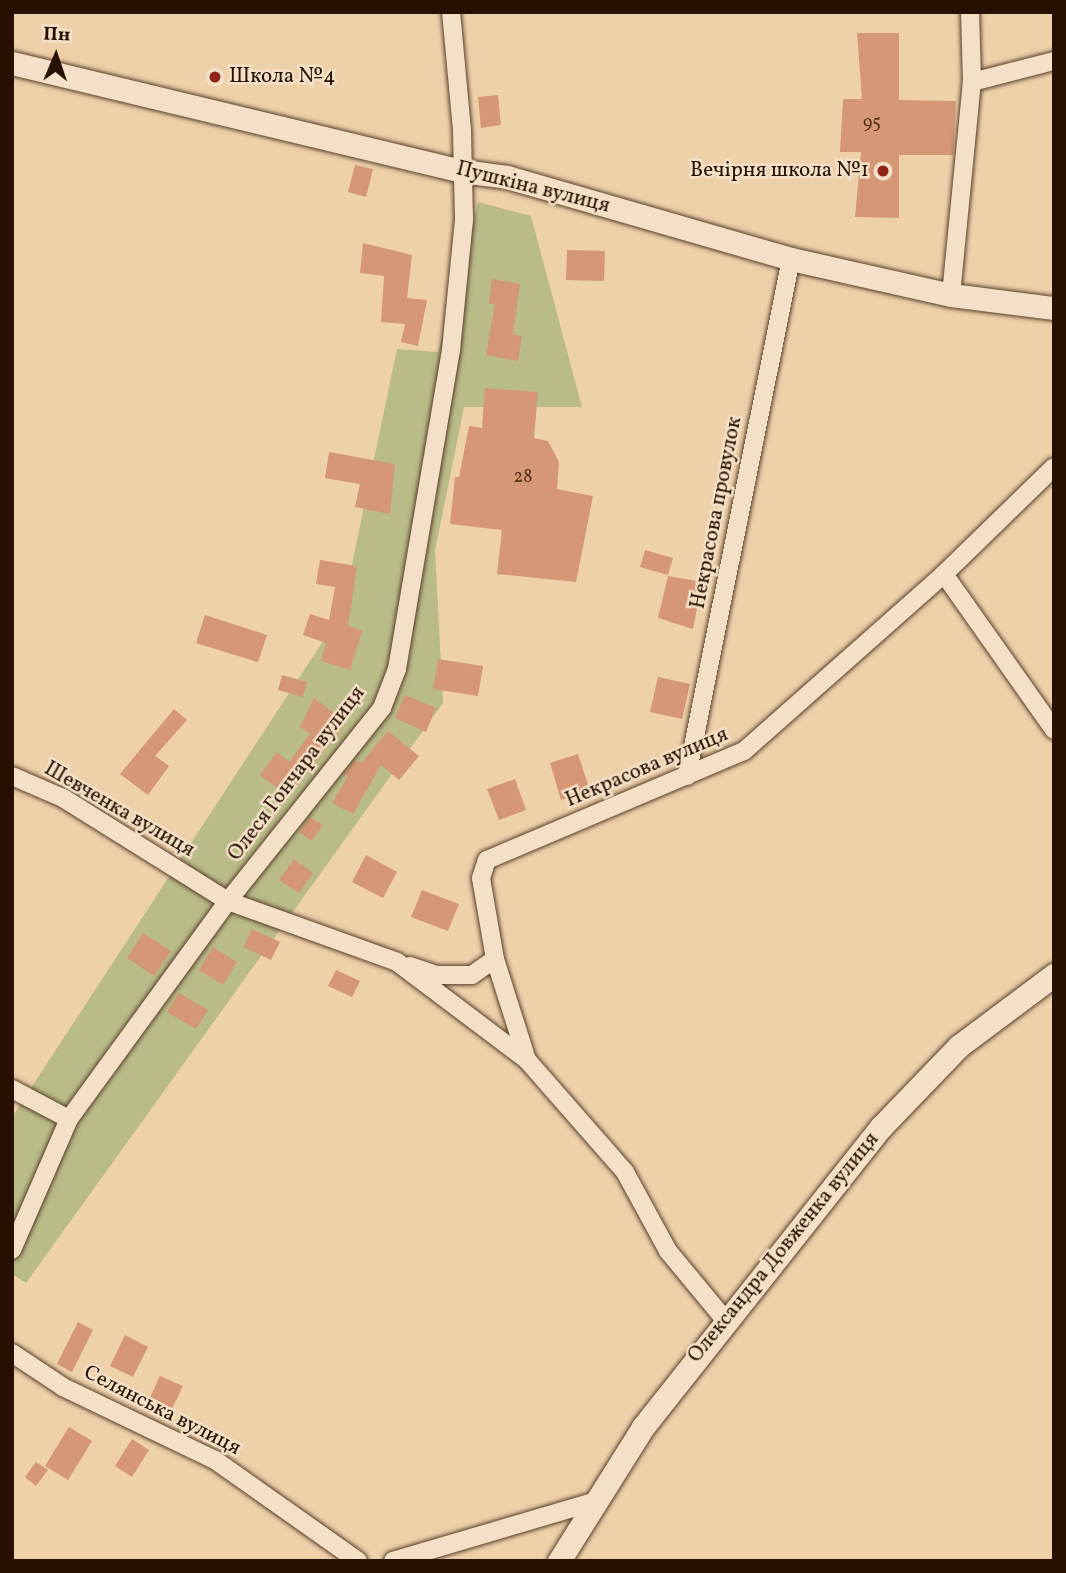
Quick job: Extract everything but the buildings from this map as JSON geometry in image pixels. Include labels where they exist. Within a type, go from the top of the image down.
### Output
[{"type":"street","name":"Олеся Гончара вулиця","points":[[12,1251],[69,1119],[228,901],[382,708],[397,669],[451,350],[464,220],[451,12]]},
{"type":"street","points":[[951,295],[972,82],[970,12]]},
{"type":"street","points":[[972,82],[1054,61]]},
{"type":"street","name":"Пушкіна вулиця","points":[[12,63],[462,171],[507,177],[791,259],[951,295],[1054,308]]},
{"type":"street","name":"Некрасова провулок","points":[[687,776],[791,259]]},
{"type":"street","name":"Некрасова вулиця","points":[[527,1060],[495,958],[481,878],[487,860],[744,751],[944,574],[1054,467]]},
{"type":"street","points":[[944,574],[1054,730]]},
{"type":"street","name":"Шевченка вулиця","points":[[12,776],[63,799],[228,901],[397,962],[452,976],[485,970],[495,958]]},
{"type":"street","name":"Шевченка вулиця","points":[[397,962],[527,1060],[625,1172],[668,1251],[725,1320]]},
{"type":"street","name":"Олександра Довженка вулиця","points":[[559,1561],[593,1502],[725,1320],[924,1078],[959,1046],[1054,975]]},
{"type":"street","points":[[12,1089],[69,1119]]},
{"type":"street","name":"Селянська вулиця","points":[[12,1353],[63,1387],[215,1460],[358,1561]]},
{"type":"street","points":[[393,1561],[593,1502]]},
{"type":"green space","points":[[478,202],[531,216],[582,407],[464,407],[435,551],[443,703],[26,1283],[12,1274],[12,1117],[342,612],[397,349],[438,352]]},
{"type":"place","name":"Школа №4","points":[[215,77]]},
{"type":"place","name":"Вечірня школа №1","points":[[883,171]]}]
